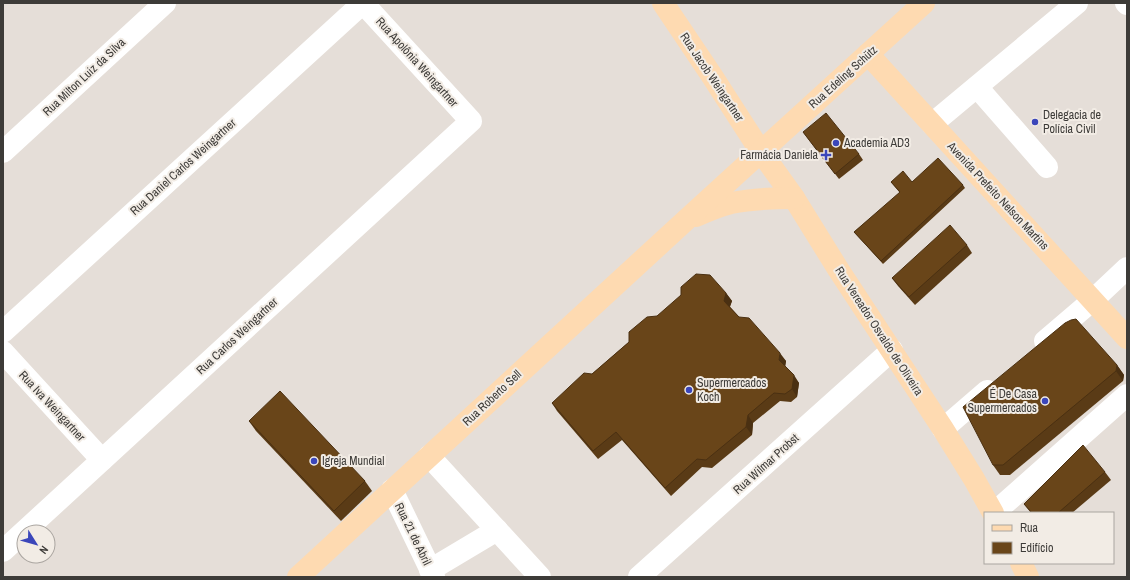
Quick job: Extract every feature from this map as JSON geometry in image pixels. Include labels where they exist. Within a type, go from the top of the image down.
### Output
[{"type":"main road","name":"Rua Jacob Weingartner","points":[[663,3],[761,152]]},
{"type":"main road","name":"Rua Edeling Schütz","points":[[761,152],[924,3]]},
{"type":"main road","name":"Avenida Prefeito Nelson Martins","points":[[868,54],[1127,338]]},
{"type":"main road","name":"Rua Vereador Osvaldo de Oliveira","points":[[761,152],[794,198],[838,269],[943,429],[992,512]]},
{"type":"main road","name":"Rua Roberto Sell","points":[[298,577],[761,152]]},
{"type":"main road","name":"Rua Roberto Sell","points":[[686,220],[737,202],[773,198],[794,198]]},
{"type":"main road","points":[[1022,564],[1028,577]]},
{"type":"street","name":"Rua Milton Luiz da Silva","points":[[3,152],[165,3]]},
{"type":"street","name":"Rua Apolônia Weingartner","points":[[363,3],[470,121]]},
{"type":"street","name":"Rua Daniel Carlos Weingartner","points":[[3,332],[363,3]]},
{"type":"street","points":[[932,124],[1077,3]]},
{"type":"street","points":[[976,87],[1048,167]]},
{"type":"street","name":"Rua Carlos Weingartner","points":[[3,551],[470,121]]},
{"type":"street","points":[[1031,353],[1093,300],[1127,268]]},
{"type":"street","name":"Rua Wilmar Probst","points":[[639,577],[892,350]]},
{"type":"street","name":"Rua Iva Weingartner","points":[[3,352],[102,460]]},
{"type":"street","points":[[943,429],[1002,378]]},
{"type":"street","points":[[994,512],[1127,395]]},
{"type":"street","points":[[429,456],[540,577]]},
{"type":"street","name":"Rua 21 de Abril","points":[[392,490],[432,574]]},
{"type":"street","points":[[432,574],[497,530]]},
{"type":"building","points":[[826,113],[859,154],[835,174],[803,132]]},
{"type":"building","points":[[938,158],[963,185],[881,261],[854,232],[900,192],[891,182],[903,171],[912,182]]},
{"type":"building","points":[[950,225],[967,245],[909,297],[892,278]]},
{"type":"building","name":"Supermercados Koch","points":[[696,274],[710,275],[726,293],[724,301],[739,317],[749,318],[780,353],[779,360],[794,375],[792,389],[785,394],[774,393],[748,415],[746,427],[706,460],[697,459],[665,488],[616,432],[593,451],[552,403],[584,373],[592,374],[629,342],[629,332],[647,317],[657,316],[681,295],[681,287]]},
{"type":"building","name":"É De Casa Supermercados","points":[[1076,319],[1117,365],[1116,371],[1003,465],[993,465],[963,407],[1065,323]]},
{"type":"building","name":"Igreja Mundial","points":[[280,391],[365,481],[334,511],[249,421]]},
{"type":"building","points":[[1083,445],[1105,472],[1059,512],[1031,512],[1024,504]]},
{"type":"place","name":"Delegacia de Polícia Civil","points":[[1035,122]]},
{"type":"place","name":"Academia AD3","points":[[836,143]]},
{"type":"place","name":"Farmácia Daniela","points":[[826,155]]},
{"type":"place","name":"Supermercados Koch","points":[[689,390]]},
{"type":"place","name":"É De Casa Supermercados","points":[[1045,401]]},
{"type":"place","name":"Igreja Mundial","points":[[314,461]]}]
